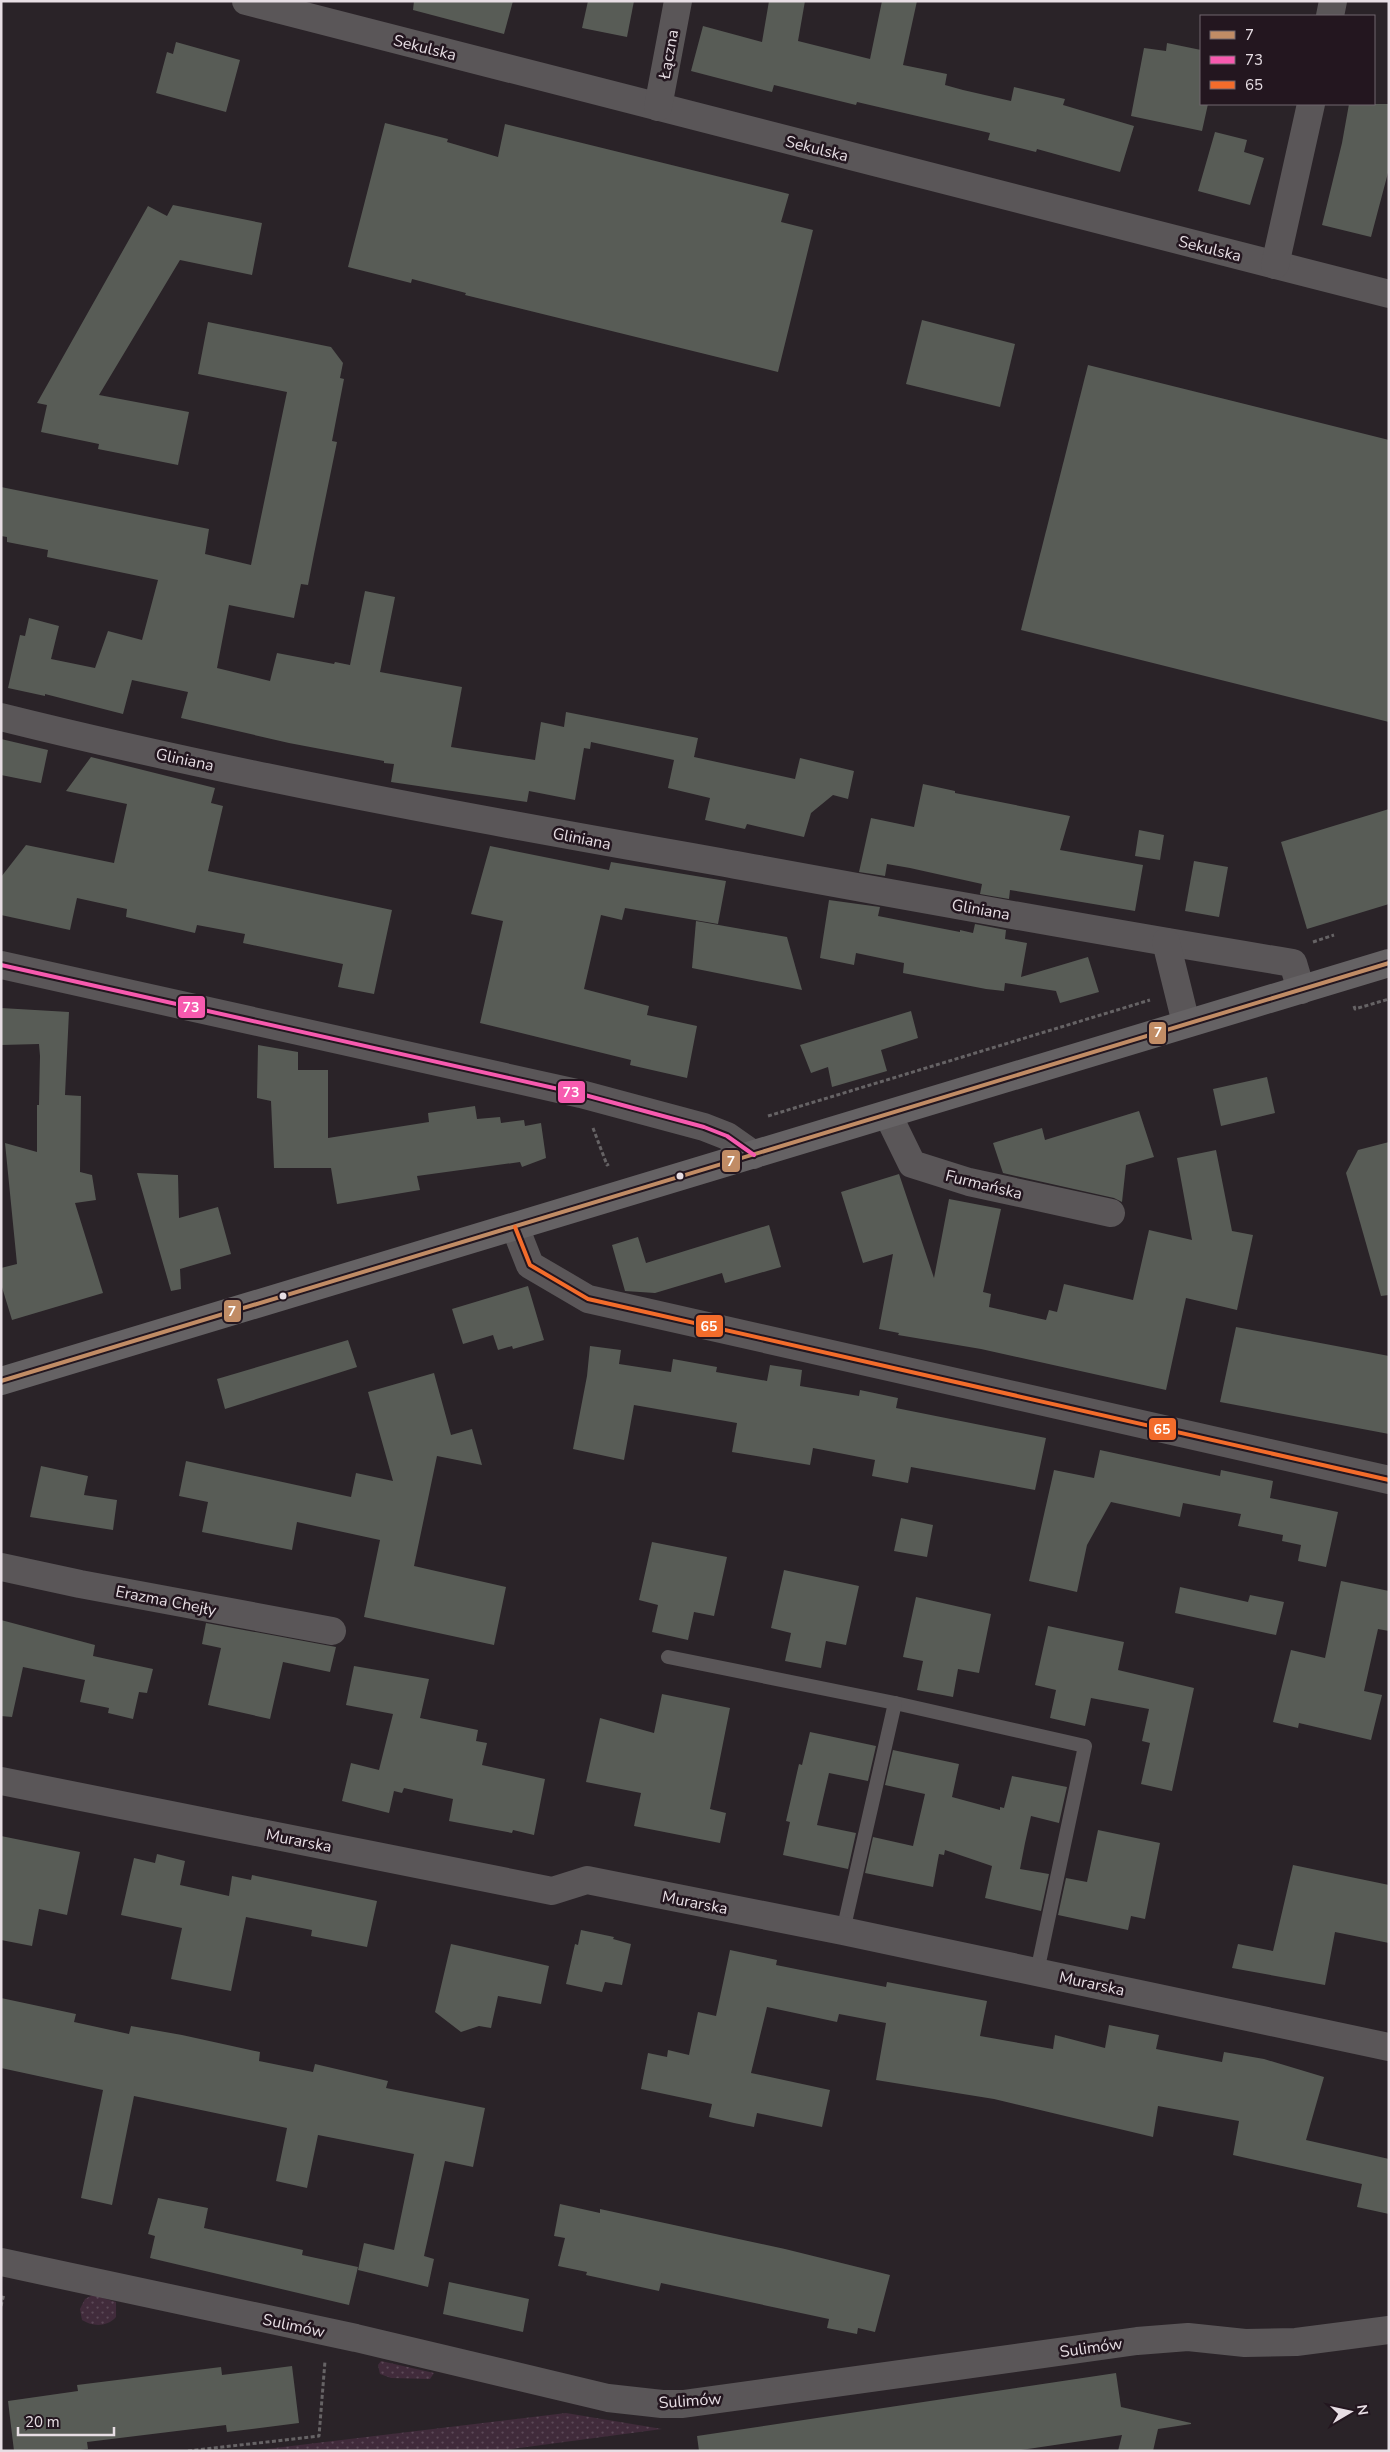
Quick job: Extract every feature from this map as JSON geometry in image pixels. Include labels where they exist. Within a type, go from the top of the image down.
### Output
[{"type":"street","name":"Sekulska","points":[[246,1],[1389,294]]},
{"type":"street","name":"Łączna","points":[[658,107],[678,1]]},
{"type":"street","points":[[1330,15],[1333,1]]},
{"type":"street","points":[[1276,265],[1311,105]]},
{"type":"street","name":"Gliniana","points":[[1,717],[70,734],[329,789],[589,839],[1293,963],[1301,990]]},
{"type":"street","points":[[1166,942],[1186,1023]]},
{"type":"street","points":[[1,1381],[1389,963]]},
{"type":"street","points":[[1,965],[581,1094],[704,1126],[727,1136],[754,1155]]},
{"type":"street","name":"Furmańska","points":[[888,1115],[912,1164],[969,1182],[1111,1213]]},
{"type":"street","points":[[515,1227],[530,1265],[588,1299],[1389,1480]]},
{"type":"street","name":"Erazma Chejły","points":[[1,1567],[80,1584],[332,1631]]},
{"type":"street","name":"Murarska","points":[[1,1781],[552,1891],[587,1880],[843,1931],[1389,2047]]},
{"type":"street","name":"Sulimów","points":[[1,2262],[327,2332],[608,2398],[662,2404],[683,2404],[1137,2341],[1188,2337],[1246,2343],[1296,2342],[1389,2330]]},
{"type":"lane","points":[[668,1657],[895,1703],[1084,1746],[1037,1972]]},
{"type":"lane","points":[[843,1931],[895,1703]]},
{"type":"path","points":[[762,1118],[1177,992]]},
{"type":"path","points":[[1355,1009],[1389,999]]},
{"type":"path","points":[[607,1164],[616,1162]]},
{"type":"path","points":[[188,2451],[319,2436],[327,2332]]},
{"type":"shaded area","points":[[93,2295],[116,2302],[116,2317],[108,2323],[100,2325],[82,2320],[80,2309],[85,2299]]},
{"type":"shaded area","points":[[381,2361],[434,2373],[430,2379],[391,2378],[380,2374],[378,2365]]},
{"type":"shaded area","points":[[566,2413],[662,2429],[496,2451],[250,2451]]},
{"type":"building","points":[[414,1],[513,1],[504,34],[413,10]]},
{"type":"building","points":[[588,1],[634,1],[627,37],[582,28]]},
{"type":"building","points":[[769,1],[805,1],[798,41],[870,59],[882,1],[917,1],[903,65],[947,74],[945,85],[963,90],[1011,101],[1014,87],[1065,99],[1063,105],[1134,126],[1120,172],[1037,149],[1036,152],[988,140],[990,133],[857,102],[856,105],[774,85],[772,92],[691,71],[703,26],[762,42]]},
{"type":"building","points":[[176,42],[240,60],[226,112],[156,93],[167,52],[173,54]]},
{"type":"building","points":[[1167,43],[1200,50],[1200,105],[1208,105],[1202,131],[1131,116],[1144,48],[1166,51]]},
{"type":"building","points":[[1389,104],[1389,169],[1371,237],[1322,225],[1342,143],[1349,105]]},
{"type":"building","points":[[385,123],[448,139],[447,142],[498,157],[505,124],[789,194],[781,222],[813,230],[778,372],[465,295],[466,293],[412,279],[411,283],[348,267]]},
{"type":"building","points":[[1215,132],[1247,140],[1244,152],[1264,158],[1250,205],[1198,191]]},
{"type":"building","points":[[173,205],[262,223],[252,275],[180,260],[99,395],[189,412],[178,465],[98,449],[99,444],[41,432],[47,405],[37,403],[148,206],[167,216]]},
{"type":"building","points":[[922,320],[1015,344],[1000,407],[906,384]]},
{"type":"building","points":[[208,322],[331,347],[343,363],[340,378],[344,379],[332,441],[337,442],[308,585],[301,584],[294,618],[229,605],[217,668],[270,681],[277,653],[334,664],[335,662],[350,665],[365,591],[395,597],[380,672],[462,687],[451,747],[535,760],[541,722],[564,727],[566,712],[698,738],[694,757],[795,779],[800,758],[854,771],[848,799],[833,795],[811,813],[804,837],[747,824],[745,829],[705,820],[710,798],[668,788],[674,760],[591,742],[590,749],[584,748],[575,800],[529,791],[527,802],[391,782],[394,764],[289,743],[181,718],[188,692],[132,680],[123,714],[45,694],[45,696],[8,688],[20,635],[25,636],[29,618],[59,626],[51,659],[95,668],[108,631],[142,640],[158,580],[47,557],[48,550],[7,542],[7,537],[1,536],[1,487],[209,529],[205,554],[251,565],[287,392],[198,374]]},
{"type":"building","points":[[1088,365],[1389,440],[1389,722],[1021,630]]},
{"type":"building","points":[[1,739],[48,750],[41,783],[1,775]]},
{"type":"building","points":[[91,757],[215,788],[211,803],[223,806],[208,871],[392,910],[374,994],[338,987],[343,964],[243,943],[245,934],[197,925],[195,933],[126,917],[127,909],[77,898],[70,930],[1,915],[1,877],[26,845],[114,863],[127,804],[66,791]]},
{"type":"building","points":[[923,784],[955,791],[955,793],[1070,816],[1060,850],[1143,865],[1135,911],[1010,890],[1009,899],[980,894],[982,884],[887,864],[885,876],[859,872],[871,818],[914,827]]},
{"type":"building","points":[[1389,809],[1389,904],[1307,929],[1281,842]]},
{"type":"building","points":[[1139,830],[1164,835],[1160,860],[1135,856]]},
{"type":"building","points":[[490,846],[609,870],[611,862],[726,881],[718,924],[625,908],[622,920],[601,915],[584,989],[649,1006],[647,1015],[697,1026],[687,1078],[630,1065],[631,1060],[480,1023],[503,921],[471,914]]},
{"type":"building","points":[[1194,861],[1228,867],[1219,917],[1185,911]]},
{"type":"building","points":[[829,900],[880,907],[878,916],[960,932],[960,930],[973,933],[975,924],[1006,930],[1005,939],[1027,943],[1021,977],[1088,957],[1099,992],[1060,1003],[1056,991],[1005,983],[1004,991],[986,989],[903,973],[904,963],[856,953],[854,965],[820,958]]},
{"type":"building","points":[[696,921],[787,937],[802,990],[692,968]]},
{"type":"building","points":[[1,1008],[69,1012],[65,1095],[81,1096],[80,1172],[92,1175],[96,1200],[75,1203],[103,1293],[12,1320],[1,1284],[1,1268],[17,1264],[5,1143],[37,1152],[40,1056],[39,1044],[1,1045]]},
{"type":"building","points":[[911,1011],[918,1038],[881,1050],[887,1071],[832,1087],[828,1067],[811,1073],[800,1045]]},
{"type":"building","points":[[258,1045],[298,1052],[298,1070],[328,1070],[328,1138],[429,1122],[428,1113],[475,1106],[477,1119],[500,1117],[501,1123],[524,1120],[525,1126],[541,1123],[546,1158],[522,1167],[520,1162],[417,1176],[420,1190],[337,1204],[331,1168],[274,1168],[271,1101],[257,1098]]},
{"type":"building","points":[[1267,1077],[1275,1113],[1221,1126],[1213,1089]]},
{"type":"building","points":[[1139,1111],[1154,1157],[1126,1165],[1122,1202],[1114,1198],[1003,1173],[993,1143],[1042,1128],[1045,1140]]},
{"type":"building","points":[[1389,1142],[1389,1295],[1381,1296],[1346,1173],[1358,1150]]},
{"type":"building","points":[[1216,1150],[1232,1231],[1253,1235],[1237,1310],[1186,1298],[1166,1390],[981,1349],[898,1335],[899,1333],[879,1329],[893,1254],[863,1263],[841,1192],[899,1174],[934,1278],[949,1199],[1001,1209],[983,1292],[991,1294],[989,1307],[1046,1320],[1049,1310],[1057,1312],[1064,1284],[1133,1300],[1149,1230],[1192,1240],[1177,1158]]},
{"type":"building","points":[[137,1173],[178,1175],[179,1218],[218,1207],[231,1254],[180,1269],[181,1289],[171,1291]]},
{"type":"building","points":[[769,1225],[781,1267],[725,1283],[722,1273],[655,1293],[625,1291],[612,1245],[638,1237],[646,1263]]},
{"type":"building","points":[[528,1286],[544,1340],[513,1349],[512,1346],[498,1350],[493,1335],[463,1344],[452,1309]]},
{"type":"building","points":[[1236,1327],[1389,1356],[1389,1434],[1220,1402]]},
{"type":"building","points":[[348,1340],[357,1367],[225,1409],[217,1379]]},
{"type":"building","points":[[590,1346],[621,1350],[619,1364],[671,1372],[673,1359],[717,1367],[716,1372],[767,1381],[770,1365],[802,1370],[800,1386],[859,1396],[860,1390],[898,1398],[896,1408],[1046,1438],[1035,1490],[911,1467],[908,1483],[872,1476],[875,1460],[813,1448],[810,1465],[732,1452],[737,1423],[634,1405],[624,1460],[573,1449],[587,1376]]},
{"type":"building","points":[[434,1373],[451,1435],[472,1429],[482,1465],[437,1456],[414,1566],[506,1587],[494,1645],[364,1617],[380,1540],[297,1522],[292,1550],[202,1532],[208,1502],[179,1496],[186,1461],[351,1497],[356,1473],[393,1481],[368,1392]]},
{"type":"building","points":[[1100,1450],[1220,1476],[1221,1470],[1273,1481],[1270,1498],[1338,1512],[1326,1567],[1298,1561],[1301,1545],[1282,1541],[1283,1535],[1238,1526],[1241,1514],[1183,1503],[1180,1517],[1111,1502],[1087,1545],[1077,1592],[1029,1581],[1054,1470],[1094,1478]]},
{"type":"building","points":[[41,1466],[88,1476],[84,1495],[117,1500],[113,1530],[30,1517]]},
{"type":"building","points":[[901,1518],[933,1525],[927,1557],[894,1551]]},
{"type":"building","points":[[652,1542],[727,1557],[714,1616],[694,1612],[688,1640],[652,1632],[658,1605],[639,1600]]},
{"type":"building","points":[[784,1570],[859,1586],[846,1645],[826,1641],[821,1668],[785,1661],[791,1633],[771,1628]]},
{"type":"building","points":[[1341,1581],[1389,1591],[1389,1631],[1378,1629],[1364,1691],[1382,1695],[1371,1740],[1299,1723],[1298,1728],[1273,1722],[1291,1650],[1325,1658]]},
{"type":"building","points":[[1180,1587],[1248,1602],[1250,1595],[1284,1602],[1276,1635],[1175,1613]]},
{"type":"building","points":[[916,1597],[991,1614],[979,1673],[958,1669],[953,1697],[917,1690],[923,1661],[903,1657]]},
{"type":"building","points":[[1,1620],[95,1645],[93,1656],[153,1669],[147,1693],[139,1692],[133,1719],[108,1713],[109,1708],[80,1702],[85,1680],[23,1667],[12,1717],[1,1716]]},
{"type":"building","points":[[206,1623],[336,1647],[330,1672],[283,1662],[270,1719],[208,1705],[221,1648],[202,1644]]},
{"type":"building","points":[[1048,1626],[1124,1642],[1118,1670],[1194,1688],[1172,1791],[1141,1784],[1150,1743],[1142,1741],[1149,1709],[1091,1698],[1085,1726],[1050,1718],[1056,1690],[1035,1685]]},
{"type":"building","points":[[354,1666],[429,1679],[420,1718],[478,1730],[476,1741],[487,1743],[482,1765],[545,1779],[534,1835],[513,1830],[512,1833],[449,1821],[453,1799],[404,1788],[402,1793],[394,1791],[389,1813],[342,1801],[351,1763],[379,1770],[393,1714],[346,1705]]},
{"type":"building","points":[[662,1694],[730,1708],[710,1809],[726,1813],[720,1843],[634,1826],[641,1793],[586,1782],[600,1718],[654,1733]]},
{"type":"building","points":[[810,1732],[876,1746],[868,1781],[829,1773],[817,1825],[856,1833],[848,1869],[783,1855],[790,1822],[786,1821],[799,1764],[802,1765]]},
{"type":"building","points":[[893,1750],[959,1764],[952,1797],[1000,1810],[1000,1807],[1004,1808],[1012,1776],[1067,1787],[1059,1823],[1031,1816],[1025,1843],[1020,1869],[1049,1874],[1041,1911],[985,1898],[992,1866],[945,1850],[944,1855],[939,1854],[933,1887],[865,1873],[873,1837],[913,1846],[925,1794],[885,1785]]},
{"type":"building","points":[[1098,1830],[1160,1843],[1145,1919],[1131,1916],[1128,1930],[1058,1915],[1066,1878],[1087,1882]]},
{"type":"building","points":[[1,1836],[80,1852],[67,1915],[39,1909],[32,1946],[1,1940]]},
{"type":"building","points":[[157,1854],[185,1861],[180,1885],[229,1896],[232,1876],[251,1880],[252,1875],[377,1901],[367,1947],[311,1936],[312,1930],[246,1917],[231,1991],[171,1979],[182,1928],[121,1915],[134,1858],[155,1863]]},
{"type":"building","points":[[1293,1865],[1389,1885],[1389,1943],[1335,1932],[1325,1985],[1232,1968],[1238,1944],[1273,1951]]},
{"type":"building","points":[[581,1930],[614,1937],[613,1939],[631,1944],[622,1985],[605,1982],[602,1992],[566,1984],[575,1944],[578,1945]]},
{"type":"building","points":[[451,1944],[549,1966],[541,2004],[498,1996],[491,2028],[479,2026],[461,2032],[435,2012]]},
{"type":"building","points":[[730,1950],[777,1960],[776,1965],[886,1987],[887,1982],[987,2001],[980,2036],[1053,2049],[1055,2035],[1105,2048],[1109,2025],[1159,2035],[1156,2049],[1222,2062],[1224,2052],[1264,2059],[1324,2077],[1306,2140],[1389,2159],[1389,2214],[1357,2207],[1362,2184],[1233,2155],[1239,2121],[1158,2106],[1153,2137],[994,2099],[876,2080],[886,2023],[839,2014],[837,2022],[767,2007],[751,2073],[830,2090],[822,2127],[757,2113],[754,2127],[734,2123],[709,2117],[712,2104],[641,2089],[648,2053],[667,2057],[668,2050],[689,2055],[698,2012],[716,2016]]},
{"type":"building","points":[[1,1998],[76,2014],[74,2022],[129,2034],[131,2026],[182,2035],[260,2052],[259,2061],[313,2072],[315,2064],[388,2081],[386,2088],[485,2108],[473,2167],[445,2161],[424,2256],[434,2259],[428,2287],[358,2270],[364,2243],[394,2250],[414,2154],[318,2135],[307,2188],[276,2181],[287,2128],[134,2096],[112,2205],[81,2198],[103,2090],[1,2068]]},
{"type":"building","points":[[158,2198],[208,2208],[204,2228],[303,2250],[302,2255],[358,2267],[349,2305],[150,2258],[155,2236],[148,2234]]},
{"type":"building","points":[[560,2204],[600,2213],[600,2209],[785,2249],[890,2275],[875,2332],[858,2328],[857,2334],[827,2328],[829,2319],[661,2283],[659,2291],[586,2275],[587,2272],[558,2266],[565,2238],[554,2236]]},
{"type":"building","points":[[449,2282],[529,2299],[523,2332],[443,2314]]},
{"type":"building","points":[[292,2366],[299,2423],[227,2432],[226,2425],[87,2442],[88,2449],[73,2451],[14,2451],[8,2401],[78,2391],[77,2385],[221,2367],[222,2375]]},
{"type":"building","points":[[1116,2373],[1121,2407],[1191,2424],[1158,2429],[1153,2451],[1118,2451],[1122,2435],[1015,2451],[699,2451],[697,2436]]},
{"type":"transit line","name":"7","points":[[1,1381],[1389,963]]},
{"type":"transit line","name":"73","points":[[1,965],[581,1094],[704,1127],[727,1136],[754,1155]]},
{"type":"transit line","name":"65","points":[[515,1227],[530,1265],[588,1299],[1389,1480]]}]
